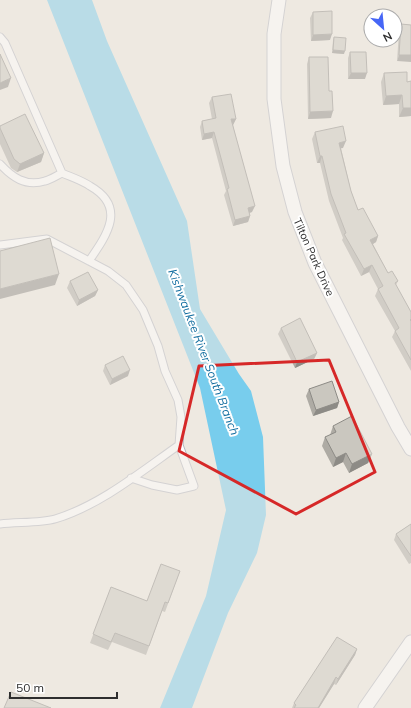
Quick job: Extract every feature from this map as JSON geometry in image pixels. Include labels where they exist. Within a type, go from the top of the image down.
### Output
[{"type":"street","name":"Tilton Park Drive","points":[[279,0],[274,34],[274,99],[283,166],[295,212],[315,263],[398,427],[411,449]]},
{"type":"street","points":[[365,708],[411,642]]},
{"type":"lane","points":[[0,37],[5,43],[62,173],[90,186],[102,196],[111,208],[110,223],[103,241],[89,261]]},
{"type":"lane","points":[[0,164],[12,176],[29,183],[45,182],[62,173]]},
{"type":"lane","points":[[0,245],[47,239],[108,271],[126,285],[143,310],[178,400],[181,417],[179,446],[194,486],[177,490],[152,485],[131,478]]},
{"type":"lane","points":[[0,524],[54,519],[78,510],[99,499],[179,446]]},
{"type":"highlighted area","points":[[329,360],[375,472],[296,514],[179,451],[199,366]]},
{"type":"water","name":"Kishwaukee River South Branch","points":[[47,0],[92,0],[107,41],[187,221],[200,309],[239,374],[251,391],[263,437],[266,515],[257,553],[228,613],[192,708],[160,708],[206,596],[226,510],[200,388]]},
{"type":"building","points":[[332,11],[332,34],[313,35],[313,12]]},
{"type":"building","points":[[403,24],[411,25],[411,55],[399,55],[399,48],[403,48]]},
{"type":"building","points":[[334,37],[346,38],[345,51],[333,50]]},
{"type":"building","points":[[350,52],[366,52],[367,73],[351,73]]},
{"type":"building","points":[[0,54],[11,78],[0,83]]},
{"type":"building","points":[[309,57],[328,57],[329,91],[332,91],[333,111],[310,112]]},
{"type":"building","points":[[407,72],[407,82],[411,81],[411,108],[403,108],[402,95],[386,96],[384,73]]},
{"type":"building","points":[[231,94],[236,119],[231,119],[255,206],[248,208],[250,216],[235,220],[227,189],[229,188],[214,132],[204,134],[202,121],[216,118],[212,97]]},
{"type":"building","points":[[25,114],[44,153],[20,164],[14,159],[0,126]]},
{"type":"building","points":[[343,126],[346,141],[339,143],[351,191],[358,210],[363,208],[378,236],[370,240],[388,273],[392,271],[398,281],[395,283],[411,312],[411,360],[395,331],[399,328],[378,289],[383,286],[372,265],[364,269],[344,234],[346,233],[331,194],[315,132]]},
{"type":"building","points":[[50,238],[59,274],[0,289],[0,251]]},
{"type":"building","points":[[88,272],[98,290],[79,300],[70,281]]},
{"type":"building","points":[[300,318],[317,353],[297,362],[281,328]]},
{"type":"building","points":[[123,356],[130,370],[112,379],[105,365]]},
{"type":"building","points":[[332,381],[339,402],[316,410],[309,389]]},
{"type":"building","points":[[352,416],[372,454],[352,464],[346,453],[336,458],[325,437],[336,432],[333,426]]},
{"type":"building","points":[[411,524],[411,556],[396,534]]},
{"type":"building","points":[[161,564],[180,571],[168,603],[165,602],[149,646],[115,633],[111,642],[93,634],[111,587],[147,601]]},
{"type":"building","points":[[337,637],[357,649],[338,679],[336,677],[318,708],[294,708],[296,705],[294,703]]},
{"type":"building","points":[[11,692],[51,708],[4,708]]}]
